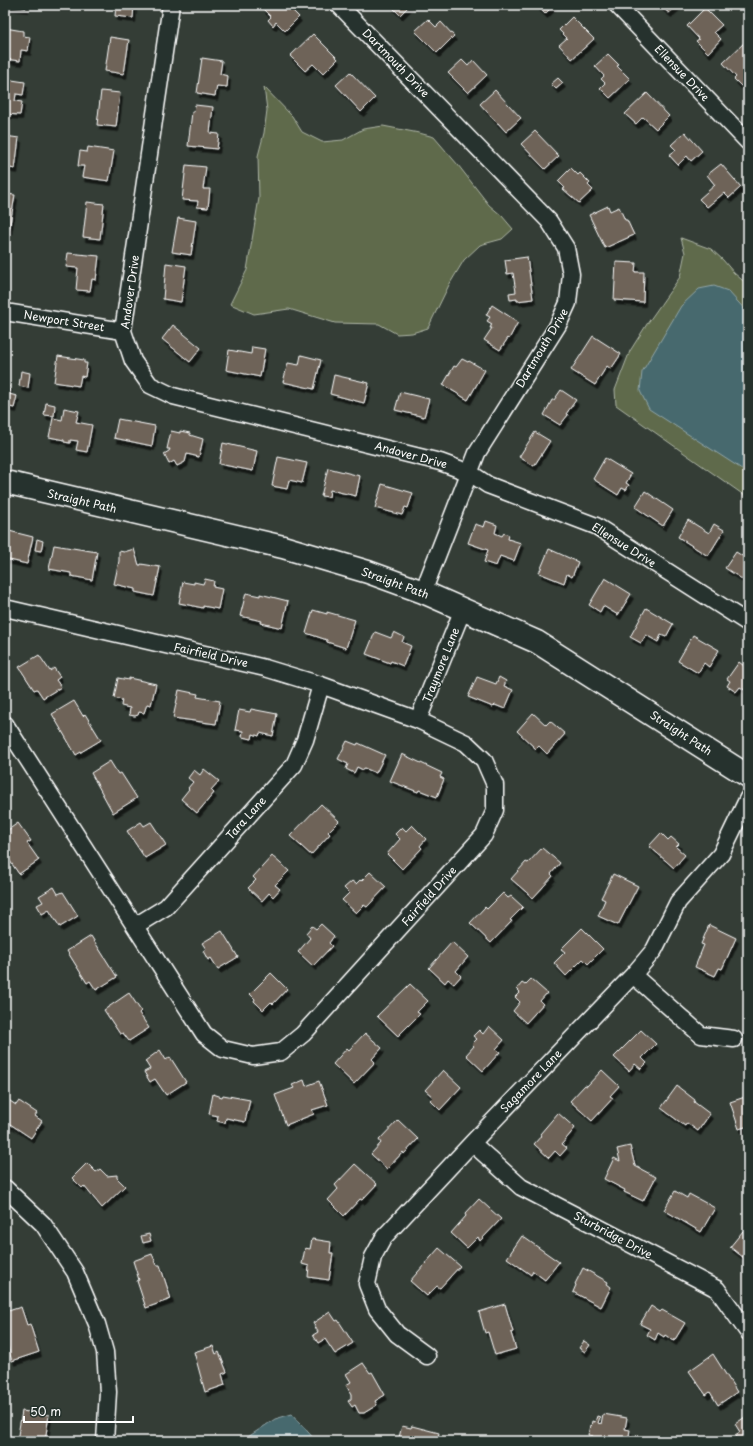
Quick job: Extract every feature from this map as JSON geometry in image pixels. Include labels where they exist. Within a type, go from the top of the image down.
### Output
[{"type":"main road","name":"Straight Path","points":[[5,482],[283,547],[368,572],[423,592],[537,642],[748,776]]},
{"type":"street","name":"Andover Drive","points":[[171,5],[123,331],[132,361],[150,385],[173,396],[433,460],[470,473]]},
{"type":"street","name":"Dartmouth Drive","points":[[339,5],[549,221],[566,248],[571,274],[568,303],[558,325],[477,452],[423,592]]},
{"type":"street","name":"Ellensue Drive","points":[[616,5],[748,142]]},
{"type":"street","name":"Newport Street","points":[[5,312],[123,331]]},
{"type":"street","name":"Ellensue Drive","points":[[470,473],[488,485],[596,526],[748,624]]},
{"type":"street","name":"Fairfield Drive","points":[[5,608],[264,668],[321,685],[418,720],[466,743],[484,760],[495,784],[495,810],[484,835],[303,1034],[281,1052],[253,1056],[223,1049],[204,1034],[5,724]]},
{"type":"street","name":"Traymore Lane","points":[[418,720],[463,609]]},
{"type":"street","name":"Tara Lane","points":[[135,926],[166,907],[294,765],[305,740],[321,685]]},
{"type":"street","name":"Sagamore Lane","points":[[427,1356],[398,1334],[377,1309],[368,1284],[373,1257],[384,1237],[633,975],[654,950],[678,902],[721,854],[748,798]]},
{"type":"street","points":[[633,975],[701,1035],[734,1039]]},
{"type":"street","name":"Sturbridge Drive","points":[[472,1143],[521,1187],[717,1289],[748,1332]]},
{"type":"street","points":[[5,1188],[43,1224],[75,1272],[98,1324],[105,1352],[108,1392],[105,1441]]},
{"type":"green space","points":[[264,87],[292,116],[302,132],[322,142],[343,140],[363,129],[383,126],[434,137],[489,205],[502,216],[513,229],[502,239],[480,245],[464,260],[449,285],[428,328],[412,333],[397,334],[379,324],[335,323],[289,309],[254,314],[230,304],[247,270],[259,198],[258,156],[264,133],[267,110]]},
{"type":"green space","points":[[681,238],[711,249],[748,285],[748,498],[616,405],[615,390],[630,351],[680,277],[685,253]]},
{"type":"water","points":[[714,286],[728,291],[748,313],[748,473],[649,409],[640,391],[642,372],[681,306],[699,289]]},
{"type":"water","points":[[292,1414],[316,1441],[242,1441],[275,1419]]},
{"type":"building","points":[[26,5],[26,8],[9,6]]},
{"type":"building","points":[[116,5],[134,5],[133,18],[115,16]]},
{"type":"building","points":[[267,5],[287,5],[299,17],[285,31],[276,22],[273,26],[268,20],[271,17],[263,9]]},
{"type":"building","points":[[390,5],[410,5],[400,15]]},
{"type":"building","points":[[536,5],[554,5],[545,14]]},
{"type":"building","points":[[659,5],[678,5],[669,13]]},
{"type":"building","points":[[705,8],[722,25],[714,32],[721,39],[708,53],[696,41],[699,39],[687,26]]},
{"type":"building","points":[[572,17],[594,39],[572,59],[559,45],[567,38],[559,30]]},
{"type":"building","points":[[428,19],[436,27],[441,22],[454,36],[437,53],[415,31]]},
{"type":"building","points":[[5,28],[23,31],[23,36],[30,37],[28,51],[21,50],[20,61],[5,59]]},
{"type":"building","points":[[313,34],[338,59],[323,74],[313,64],[305,71],[290,56]]},
{"type":"building","points":[[110,37],[129,40],[124,74],[105,71]]},
{"type":"building","points":[[745,42],[748,45],[748,88],[745,90],[734,79],[736,77],[723,63]]},
{"type":"building","points":[[608,54],[630,79],[610,98],[600,88],[605,83],[601,79],[604,76],[595,66]]},
{"type":"building","points":[[202,58],[222,61],[220,74],[228,76],[227,87],[217,86],[215,96],[197,93]]},
{"type":"building","points":[[462,60],[468,66],[473,60],[487,75],[468,93],[448,73]]},
{"type":"building","points":[[350,72],[375,98],[361,112],[336,85]]},
{"type":"building","points":[[558,78],[563,83],[556,89],[551,84]]},
{"type":"building","points":[[5,79],[25,82],[23,95],[16,94],[15,101],[22,102],[20,115],[5,114]]},
{"type":"building","points":[[495,90],[521,118],[506,132],[480,104]]},
{"type":"building","points":[[101,91],[120,93],[116,127],[97,125]]},
{"type":"building","points":[[647,93],[669,116],[656,129],[643,117],[636,124],[625,114]]},
{"type":"building","points":[[195,105],[213,107],[210,133],[219,134],[217,149],[188,146],[192,112],[194,112]]},
{"type":"building","points":[[535,131],[559,156],[545,169],[521,144]]},
{"type":"building","points":[[685,132],[702,151],[691,161],[687,156],[678,165],[669,155],[676,150],[671,145]]},
{"type":"building","points":[[5,136],[19,138],[15,169],[5,167]]},
{"type":"building","points":[[88,147],[114,151],[109,181],[82,177],[84,166],[78,166],[80,151],[87,152]]},
{"type":"building","points":[[721,164],[741,187],[729,198],[724,193],[707,207],[699,199],[715,185],[707,175]]},
{"type":"building","points":[[186,165],[206,167],[203,189],[210,189],[208,208],[197,207],[198,201],[182,200]]},
{"type":"building","points":[[571,168],[578,175],[580,173],[590,183],[588,185],[593,190],[579,203],[563,189],[565,188],[558,181]]},
{"type":"building","points":[[5,194],[15,195],[9,230],[5,229]]},
{"type":"building","points":[[87,202],[104,204],[100,239],[83,237]]},
{"type":"building","points":[[608,206],[610,211],[619,207],[634,235],[605,248],[589,215]]},
{"type":"building","points":[[178,218],[196,221],[191,255],[172,252]]},
{"type":"building","points":[[68,253],[99,256],[96,280],[92,279],[90,291],[76,290],[78,268],[66,267]]},
{"type":"building","points":[[527,257],[533,299],[517,301],[517,299],[510,300],[509,293],[516,292],[513,273],[507,274],[505,260]]},
{"type":"building","points":[[616,262],[636,263],[635,272],[644,272],[643,302],[614,300]]},
{"type":"building","points":[[166,263],[186,266],[181,302],[163,299]]},
{"type":"building","points":[[492,305],[518,322],[509,339],[508,338],[500,350],[484,340],[492,328],[490,328],[492,324],[487,321],[490,317],[486,315]]},
{"type":"building","points":[[173,325],[201,348],[190,362],[162,339]]},
{"type":"building","points":[[593,336],[621,354],[611,369],[607,366],[595,385],[571,370]]},
{"type":"building","points":[[252,347],[265,349],[260,377],[226,370],[229,350],[251,354]]},
{"type":"building","points":[[301,355],[321,360],[314,389],[283,382],[288,363],[299,365]]},
{"type":"building","points":[[58,356],[84,360],[84,363],[87,363],[85,377],[81,376],[79,386],[54,382]]},
{"type":"building","points":[[462,359],[468,362],[469,361],[485,370],[468,400],[443,385],[454,366],[456,367]]},
{"type":"building","points":[[21,371],[30,373],[28,388],[19,386]]},
{"type":"building","points":[[334,375],[369,383],[364,403],[330,394]]},
{"type":"building","points":[[6,385],[9,386],[9,394],[17,396],[14,408],[6,406],[5,408]]},
{"type":"building","points":[[561,390],[576,400],[566,414],[568,415],[560,425],[544,415],[552,400],[554,400]]},
{"type":"building","points":[[400,392],[429,399],[424,417],[395,410]]},
{"type":"building","points":[[46,403],[55,405],[54,416],[44,415]]},
{"type":"building","points":[[64,408],[79,411],[76,422],[92,425],[87,452],[76,450],[78,441],[70,440],[70,443],[64,442],[64,440],[49,437],[53,418],[62,420]]},
{"type":"building","points":[[118,419],[155,426],[152,446],[114,438]]},
{"type":"building","points":[[171,431],[190,433],[190,435],[203,439],[199,457],[187,454],[185,462],[177,466],[174,461],[169,464],[164,454],[170,449],[167,449]]},
{"type":"building","points":[[535,432],[550,441],[534,466],[519,457]]},
{"type":"building","points":[[223,443],[257,451],[253,471],[219,464]]},
{"type":"building","points":[[278,457],[307,463],[302,483],[289,480],[287,489],[272,486]]},
{"type":"building","points":[[605,458],[631,474],[626,483],[629,485],[626,490],[622,488],[618,495],[593,479]]},
{"type":"building","points":[[328,468],[360,476],[356,496],[330,490],[329,497],[321,496]]},
{"type":"building","points":[[382,484],[413,493],[408,508],[405,507],[402,515],[375,508]]},
{"type":"building","points":[[645,491],[673,510],[663,526],[635,507]]},
{"type":"building","points":[[688,520],[709,533],[714,524],[724,530],[708,556],[678,537]]},
{"type":"building","points":[[486,521],[497,525],[495,533],[502,536],[504,533],[509,535],[508,539],[521,543],[514,561],[500,556],[496,566],[484,562],[488,550],[468,543],[475,524],[484,527]]},
{"type":"building","points":[[5,530],[33,537],[27,564],[5,559]]},
{"type":"building","points":[[37,539],[43,541],[41,551],[35,550]]},
{"type":"building","points":[[54,545],[97,552],[92,580],[71,576],[71,573],[49,569]]},
{"type":"building","points":[[134,549],[139,565],[160,567],[154,596],[135,592],[135,589],[114,584],[119,561],[119,551],[124,552]]},
{"type":"building","points":[[549,549],[578,562],[572,577],[567,574],[564,583],[539,573]]},
{"type":"building","points":[[747,551],[748,583],[725,568],[736,552],[744,557]]},
{"type":"building","points":[[605,578],[631,594],[618,615],[603,606],[600,612],[589,605]]},
{"type":"building","points":[[205,579],[214,581],[213,587],[222,589],[218,609],[203,606],[203,608],[179,603],[183,582],[203,584]]},
{"type":"building","points":[[246,593],[260,596],[260,594],[288,601],[282,628],[261,623],[262,621],[240,616]]},
{"type":"building","points":[[646,608],[673,624],[666,637],[661,635],[658,642],[646,635],[641,643],[630,637]]},
{"type":"building","points":[[313,610],[327,614],[327,612],[355,620],[346,648],[306,633]]},
{"type":"building","points":[[375,632],[391,638],[394,632],[404,637],[402,642],[411,646],[403,666],[366,654]]},
{"type":"building","points":[[693,635],[719,650],[709,667],[704,663],[698,673],[678,661]]},
{"type":"building","points":[[39,655],[50,671],[54,668],[60,677],[56,680],[61,687],[43,698],[37,689],[34,690],[19,667]]},
{"type":"building","points":[[739,662],[748,669],[748,692],[740,687],[736,692],[727,686],[730,681],[727,679]]},
{"type":"building","points":[[477,677],[496,684],[499,677],[506,681],[504,686],[513,690],[505,709],[495,705],[493,707],[468,697]]},
{"type":"building","points":[[118,678],[129,680],[129,678],[156,684],[151,705],[147,704],[144,713],[139,712],[138,715],[135,716],[129,715],[130,708],[121,706],[122,700],[114,698]]},
{"type":"building","points":[[179,690],[198,694],[197,697],[220,701],[216,724],[173,718]]},
{"type":"building","points":[[74,701],[83,716],[85,714],[101,740],[76,755],[52,714]]},
{"type":"building","points":[[251,709],[277,714],[273,736],[260,733],[259,736],[253,734],[252,739],[242,737],[243,731],[235,730],[239,710],[250,712]]},
{"type":"building","points":[[533,713],[546,725],[550,721],[565,734],[547,754],[539,746],[536,749],[517,731]]},
{"type":"building","points":[[347,741],[357,745],[358,743],[385,755],[376,773],[357,767],[354,773],[346,769],[348,764],[338,759]]},
{"type":"building","points":[[402,754],[442,773],[440,777],[444,779],[437,797],[419,790],[418,792],[390,781]]},
{"type":"building","points":[[110,761],[118,774],[121,773],[137,798],[113,813],[91,773]]},
{"type":"building","points":[[204,769],[219,781],[211,790],[214,793],[197,813],[181,799],[193,782],[188,778],[194,770],[200,775]]},
{"type":"building","points":[[321,804],[339,821],[328,832],[330,834],[311,855],[290,836]]},
{"type":"building","points":[[141,822],[144,826],[151,822],[166,845],[145,858],[127,831]]},
{"type":"building","points":[[18,823],[31,841],[27,843],[39,860],[19,874],[5,854],[5,832]]},
{"type":"building","points":[[412,825],[426,839],[420,846],[422,848],[402,869],[387,854],[400,839],[395,834],[402,827],[406,831]]},
{"type":"building","points":[[661,833],[668,840],[671,837],[679,844],[676,847],[685,855],[674,868],[649,846]]},
{"type":"building","points":[[542,848],[560,863],[551,874],[553,876],[533,898],[511,879],[526,862],[528,863]]},
{"type":"building","points":[[272,856],[289,871],[275,885],[280,889],[273,897],[269,893],[262,901],[248,888],[256,880],[253,877]]},
{"type":"building","points":[[370,872],[386,887],[367,907],[364,905],[356,913],[342,900],[349,893],[344,888],[352,881],[356,884],[360,880],[361,881]]},
{"type":"building","points":[[613,874],[638,886],[618,925],[598,916],[605,900],[601,898]]},
{"type":"building","points":[[54,887],[58,894],[63,892],[78,916],[60,927],[49,910],[42,914],[37,905],[43,902],[39,896]]},
{"type":"building","points":[[503,893],[508,898],[511,896],[523,907],[491,943],[470,923],[485,907],[487,909]]},
{"type":"building","points":[[321,924],[334,936],[329,943],[332,946],[313,966],[298,952],[310,938],[306,933],[312,926],[316,929]]},
{"type":"building","points":[[709,925],[736,938],[722,969],[719,968],[715,976],[695,967],[704,945],[701,944]]},
{"type":"building","points":[[582,928],[603,949],[588,964],[583,959],[566,976],[554,963],[565,952],[561,949]]},
{"type":"building","points":[[222,931],[238,957],[218,969],[211,958],[208,960],[203,951],[206,949],[202,943]]},
{"type":"building","points":[[91,936],[117,977],[96,990],[90,981],[87,983],[67,951]]},
{"type":"building","points":[[452,942],[468,957],[456,971],[461,976],[454,984],[448,979],[445,983],[429,968]]},
{"type":"building","points":[[271,973],[287,989],[273,1004],[271,1002],[263,1010],[254,1001],[255,999],[250,994]]},
{"type":"building","points":[[531,979],[547,993],[540,1001],[543,1004],[526,1023],[513,1011],[520,1002],[515,997],[520,992],[517,989],[522,983],[525,985]]},
{"type":"building","points":[[410,984],[428,1001],[417,1012],[420,1014],[398,1036],[377,1016]]},
{"type":"building","points":[[129,993],[141,1011],[139,1013],[149,1028],[129,1041],[123,1033],[120,1034],[104,1010]]},
{"type":"building","points":[[489,1026],[504,1040],[496,1049],[500,1052],[483,1071],[466,1055],[474,1046],[472,1044],[477,1039],[473,1036],[479,1030],[483,1034]]},
{"type":"building","points":[[641,1030],[656,1044],[642,1058],[647,1063],[641,1069],[635,1064],[629,1071],[614,1057]]},
{"type":"building","points":[[365,1033],[382,1048],[372,1059],[375,1062],[354,1084],[333,1064],[347,1048],[349,1050]]},
{"type":"building","points":[[160,1050],[166,1060],[170,1057],[186,1082],[166,1095],[155,1079],[150,1082],[144,1072],[150,1069],[145,1061]]},
{"type":"building","points":[[443,1070],[461,1087],[440,1110],[430,1100],[433,1097],[425,1090]]},
{"type":"building","points":[[602,1070],[619,1086],[610,1096],[613,1098],[592,1121],[570,1101]]},
{"type":"building","points":[[304,1080],[306,1086],[319,1081],[328,1105],[312,1110],[314,1114],[286,1125],[275,1095],[294,1088],[292,1085]]},
{"type":"building","points":[[677,1086],[695,1100],[694,1102],[710,1114],[698,1131],[687,1123],[685,1126],[661,1108]]},
{"type":"building","points":[[213,1094],[222,1097],[223,1095],[250,1100],[245,1122],[226,1118],[225,1123],[217,1121],[218,1116],[209,1114]]},
{"type":"building","points":[[748,1096],[748,1126],[739,1129],[730,1102]]},
{"type":"building","points":[[7,1099],[16,1105],[19,1101],[37,1113],[35,1116],[42,1121],[31,1138],[10,1124],[8,1126],[5,1125],[5,1101]]},
{"type":"building","points":[[558,1113],[575,1128],[562,1144],[567,1148],[560,1156],[555,1151],[549,1158],[534,1144],[542,1135],[540,1134]]},
{"type":"building","points":[[398,1120],[418,1139],[387,1169],[371,1154],[381,1143],[379,1140]]},
{"type":"building","points":[[630,1146],[635,1166],[656,1177],[643,1201],[624,1192],[625,1190],[604,1179],[614,1158],[620,1161],[617,1149]]},
{"type":"building","points":[[87,1163],[96,1172],[100,1169],[107,1176],[117,1175],[117,1178],[125,1186],[102,1208],[84,1186],[82,1188],[72,1178]]},
{"type":"building","points":[[355,1164],[377,1184],[344,1216],[328,1200],[338,1189],[335,1185]]},
{"type":"building","points":[[675,1191],[687,1198],[689,1194],[715,1208],[701,1232],[664,1210]]},
{"type":"building","points":[[479,1199],[501,1219],[480,1241],[478,1237],[467,1248],[451,1233],[466,1216],[465,1214]]},
{"type":"building","points":[[743,1231],[748,1235],[748,1261],[730,1247]]},
{"type":"building","points":[[149,1234],[151,1241],[143,1243],[141,1236]]},
{"type":"building","points":[[522,1236],[559,1262],[545,1280],[533,1271],[531,1275],[507,1258]]},
{"type":"building","points":[[312,1239],[331,1242],[330,1253],[333,1253],[329,1280],[308,1277],[309,1266],[302,1264],[305,1248],[310,1249]]},
{"type":"building","points":[[439,1248],[460,1266],[440,1288],[437,1286],[427,1296],[410,1281]]},
{"type":"building","points":[[152,1254],[157,1265],[160,1265],[171,1299],[146,1308],[137,1281],[139,1280],[133,1261]]},
{"type":"building","points":[[583,1268],[608,1282],[607,1284],[611,1287],[601,1307],[573,1292],[576,1285],[575,1284]]},
{"type":"building","points":[[505,1304],[516,1349],[495,1355],[488,1332],[485,1333],[479,1312]]},
{"type":"building","points":[[651,1306],[660,1312],[662,1310],[685,1323],[674,1341],[665,1335],[664,1337],[658,1333],[655,1340],[647,1335],[650,1329],[640,1324]]},
{"type":"building","points":[[21,1307],[27,1325],[30,1324],[39,1352],[12,1361],[5,1338],[5,1312]]},
{"type":"building","points":[[330,1312],[336,1321],[338,1320],[353,1343],[335,1354],[325,1339],[318,1343],[313,1335],[318,1332],[313,1323]]},
{"type":"building","points":[[584,1341],[590,1345],[585,1352],[579,1348]]},
{"type":"building","points":[[213,1346],[216,1354],[219,1352],[227,1372],[222,1374],[225,1385],[205,1392],[194,1352]]},
{"type":"building","points":[[713,1354],[737,1392],[718,1405],[710,1392],[706,1395],[689,1371]]},
{"type":"building","points":[[363,1363],[370,1373],[372,1372],[385,1395],[375,1401],[377,1405],[364,1413],[359,1413],[355,1405],[352,1407],[348,1401],[351,1399],[351,1394],[346,1385],[351,1382],[346,1374]]},
{"type":"building","points":[[22,1411],[49,1415],[45,1441],[17,1441]]},
{"type":"building","points":[[603,1414],[627,1418],[625,1429],[630,1430],[628,1441],[592,1441],[593,1436],[588,1435],[590,1425],[591,1426],[592,1421],[595,1422],[597,1416],[600,1417],[598,1423],[601,1424]]},
{"type":"building","points":[[748,1415],[748,1441],[746,1439],[740,1441],[735,1435],[740,1432],[735,1424]]},
{"type":"building","points":[[402,1426],[411,1428],[412,1426],[439,1433],[437,1441],[398,1441]]}]
